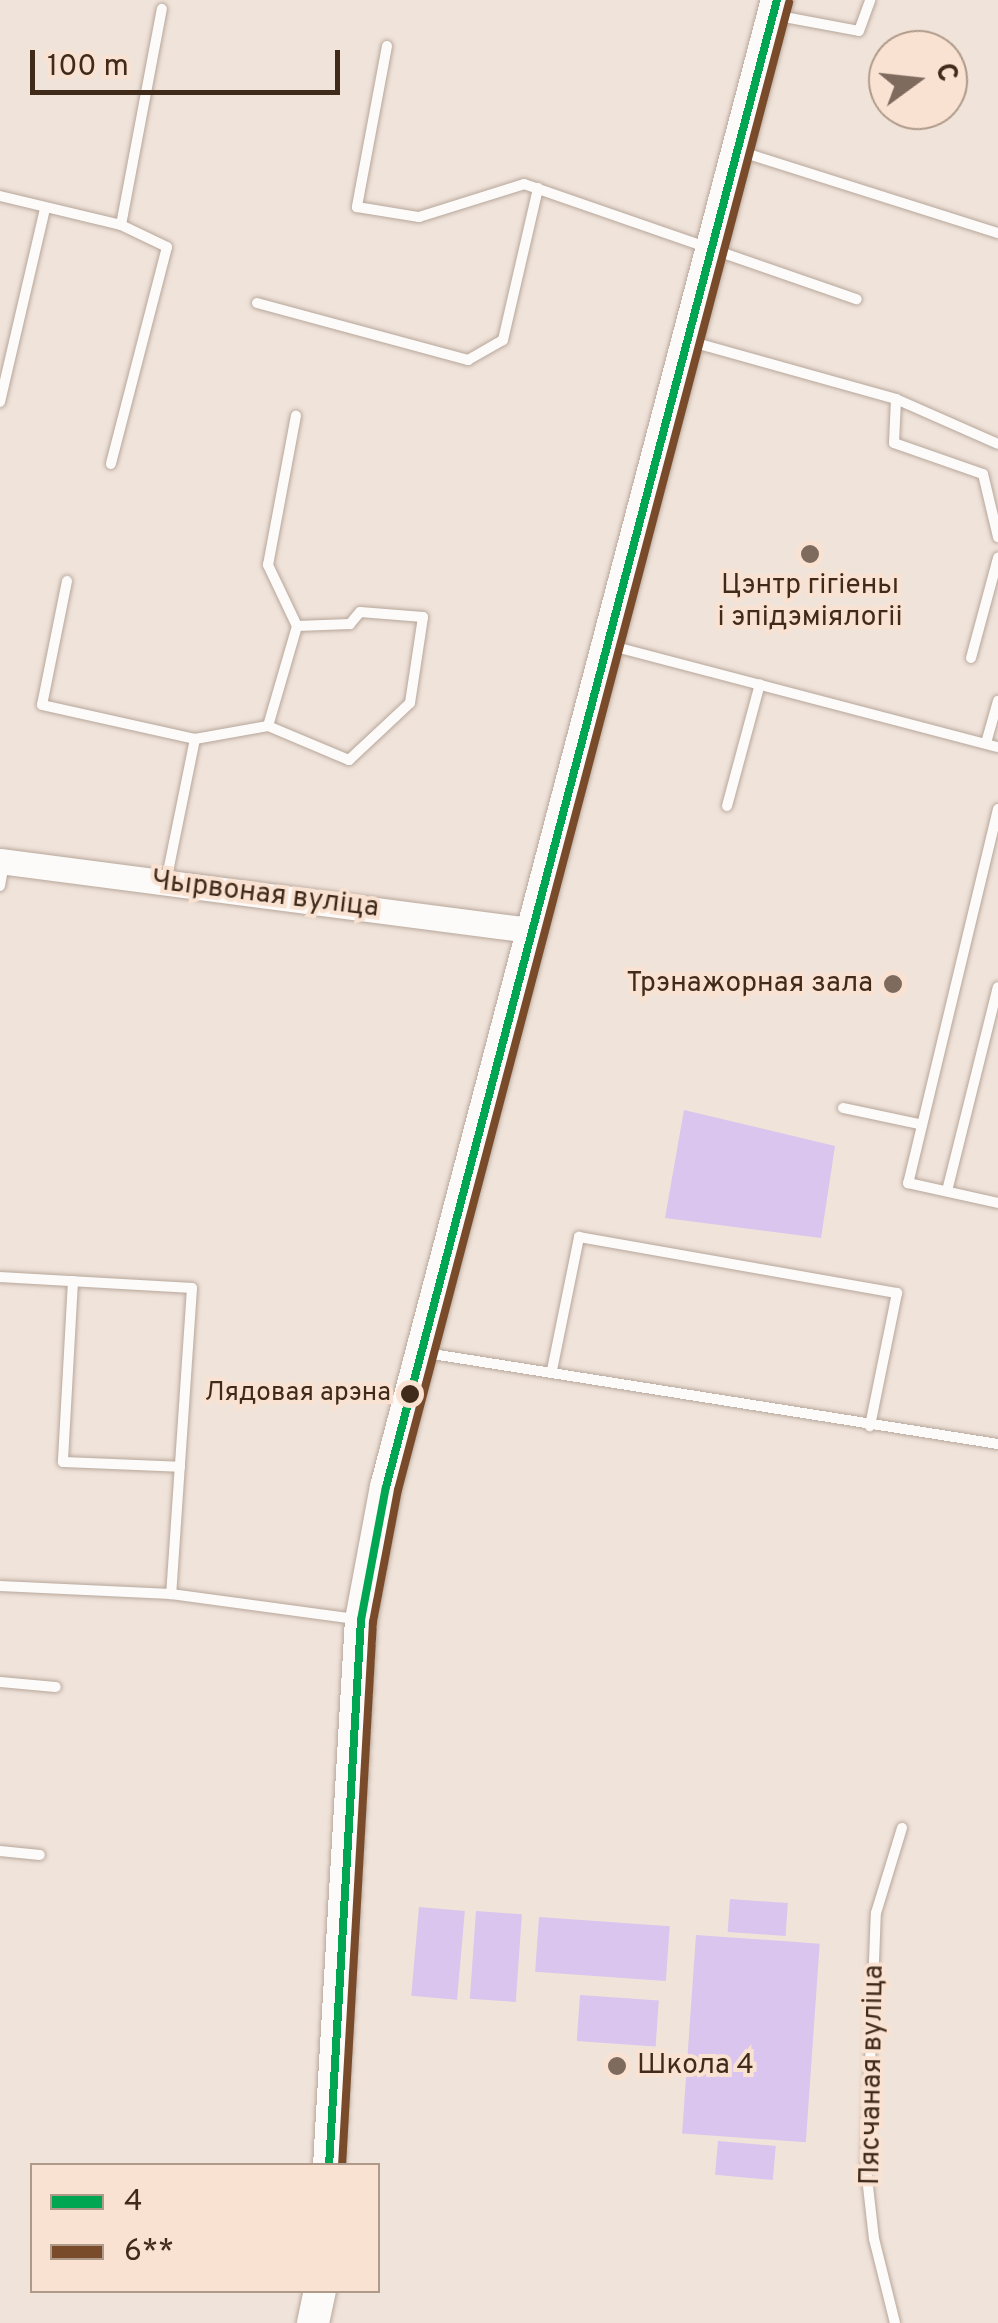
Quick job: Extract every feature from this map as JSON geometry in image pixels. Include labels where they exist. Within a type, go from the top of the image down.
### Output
[{"type":"main road","points":[[329,2163],[361,1620],[420,1352],[775,7]]},
{"type":"main road","points":[[313,2323],[319,2293]]},
{"type":"street","name":"Чырвоная вуліца","points":[[2,870],[166,882],[530,930]]},
{"type":"lane","points":[[775,7],[859,30],[870,0]]},
{"type":"lane","points":[[122,225],[162,9]]},
{"type":"lane","points":[[387,46],[357,207],[419,217],[524,184],[857,299]]},
{"type":"lane","points":[[736,151],[998,233]]},
{"type":"lane","points":[[258,303],[468,360],[502,340],[538,188]]},
{"type":"lane","points":[[0,196],[122,225],[160,240],[167,258],[111,464]]},
{"type":"lane","points":[[0,402],[46,208]]},
{"type":"lane","points":[[686,340],[896,399],[998,444]]},
{"type":"lane","points":[[896,399],[894,443],[982,474],[998,538]]},
{"type":"lane","points":[[268,726],[297,626],[268,565],[296,416]]},
{"type":"lane","points":[[971,658],[998,558]]},
{"type":"lane","points":[[67,581],[42,705],[195,739],[268,726],[349,760],[410,702],[423,618],[360,612],[350,624],[297,626]]},
{"type":"lane","points":[[606,644],[992,745],[998,701]]},
{"type":"lane","points":[[727,806],[760,684]]},
{"type":"lane","points":[[166,882],[195,739]]},
{"type":"lane","points":[[998,809],[919,1124],[908,1183],[998,1203]]},
{"type":"lane","points":[[947,1190],[998,987]]},
{"type":"lane","points":[[843,1108],[919,1124]]},
{"type":"lane","points":[[552,1370],[579,1238],[896,1293],[870,1426]]},
{"type":"lane","points":[[0,1276],[192,1288],[171,1594]]},
{"type":"lane","points":[[74,1281],[62,1462],[180,1467]]},
{"type":"lane","points":[[420,1352],[998,1444]]},
{"type":"lane","points":[[0,1586],[171,1594],[361,1620]]},
{"type":"lane","points":[[0,1682],[56,1687]]},
{"type":"lane","name":"Пясчаная вуліца","points":[[895,2323],[874,2239],[866,2169],[876,1913],[902,1828]]},
{"type":"lane","points":[[0,1852],[40,1855]]},
{"type":"shaded area","points":[[684,1110],[835,1146],[821,1238],[665,1218]]},
{"type":"shaded area","points":[[730,1899],[788,1903],[786,1936],[728,1932]]},
{"type":"shaded area","points":[[419,1907],[465,1911],[457,2000],[411,1996]]},
{"type":"shaded area","points":[[476,1911],[522,1914],[516,2002],[470,1999]]},
{"type":"shaded area","points":[[539,1917],[670,1926],[666,1981],[535,1972]]},
{"type":"shaded area","points":[[696,1935],[820,1944],[806,2142],[682,2134]]},
{"type":"shaded area","points":[[580,1995],[659,2001],[656,2046],[577,2041]]},
{"type":"shaded area","points":[[718,2141],[776,2146],[773,2180],[715,2175]]},
{"type":"transit line","name":"4","points":[[329,2163],[361,1620],[386,1487],[777,0]]},
{"type":"transit line","name":"6**","points":[[342,2163],[373,1622],[398,1490],[789,3]]},
{"type":"place","name":"Цэнтр гігіены і эпідэміялогіі","points":[[810,554]]},
{"type":"place","name":"Трэнажорная зала","points":[[893,984]]},
{"type":"place","name":"Лядовая арэна","points":[[410,1394]]},
{"type":"place","name":"Школа 4","points":[[617,2066]]}]
